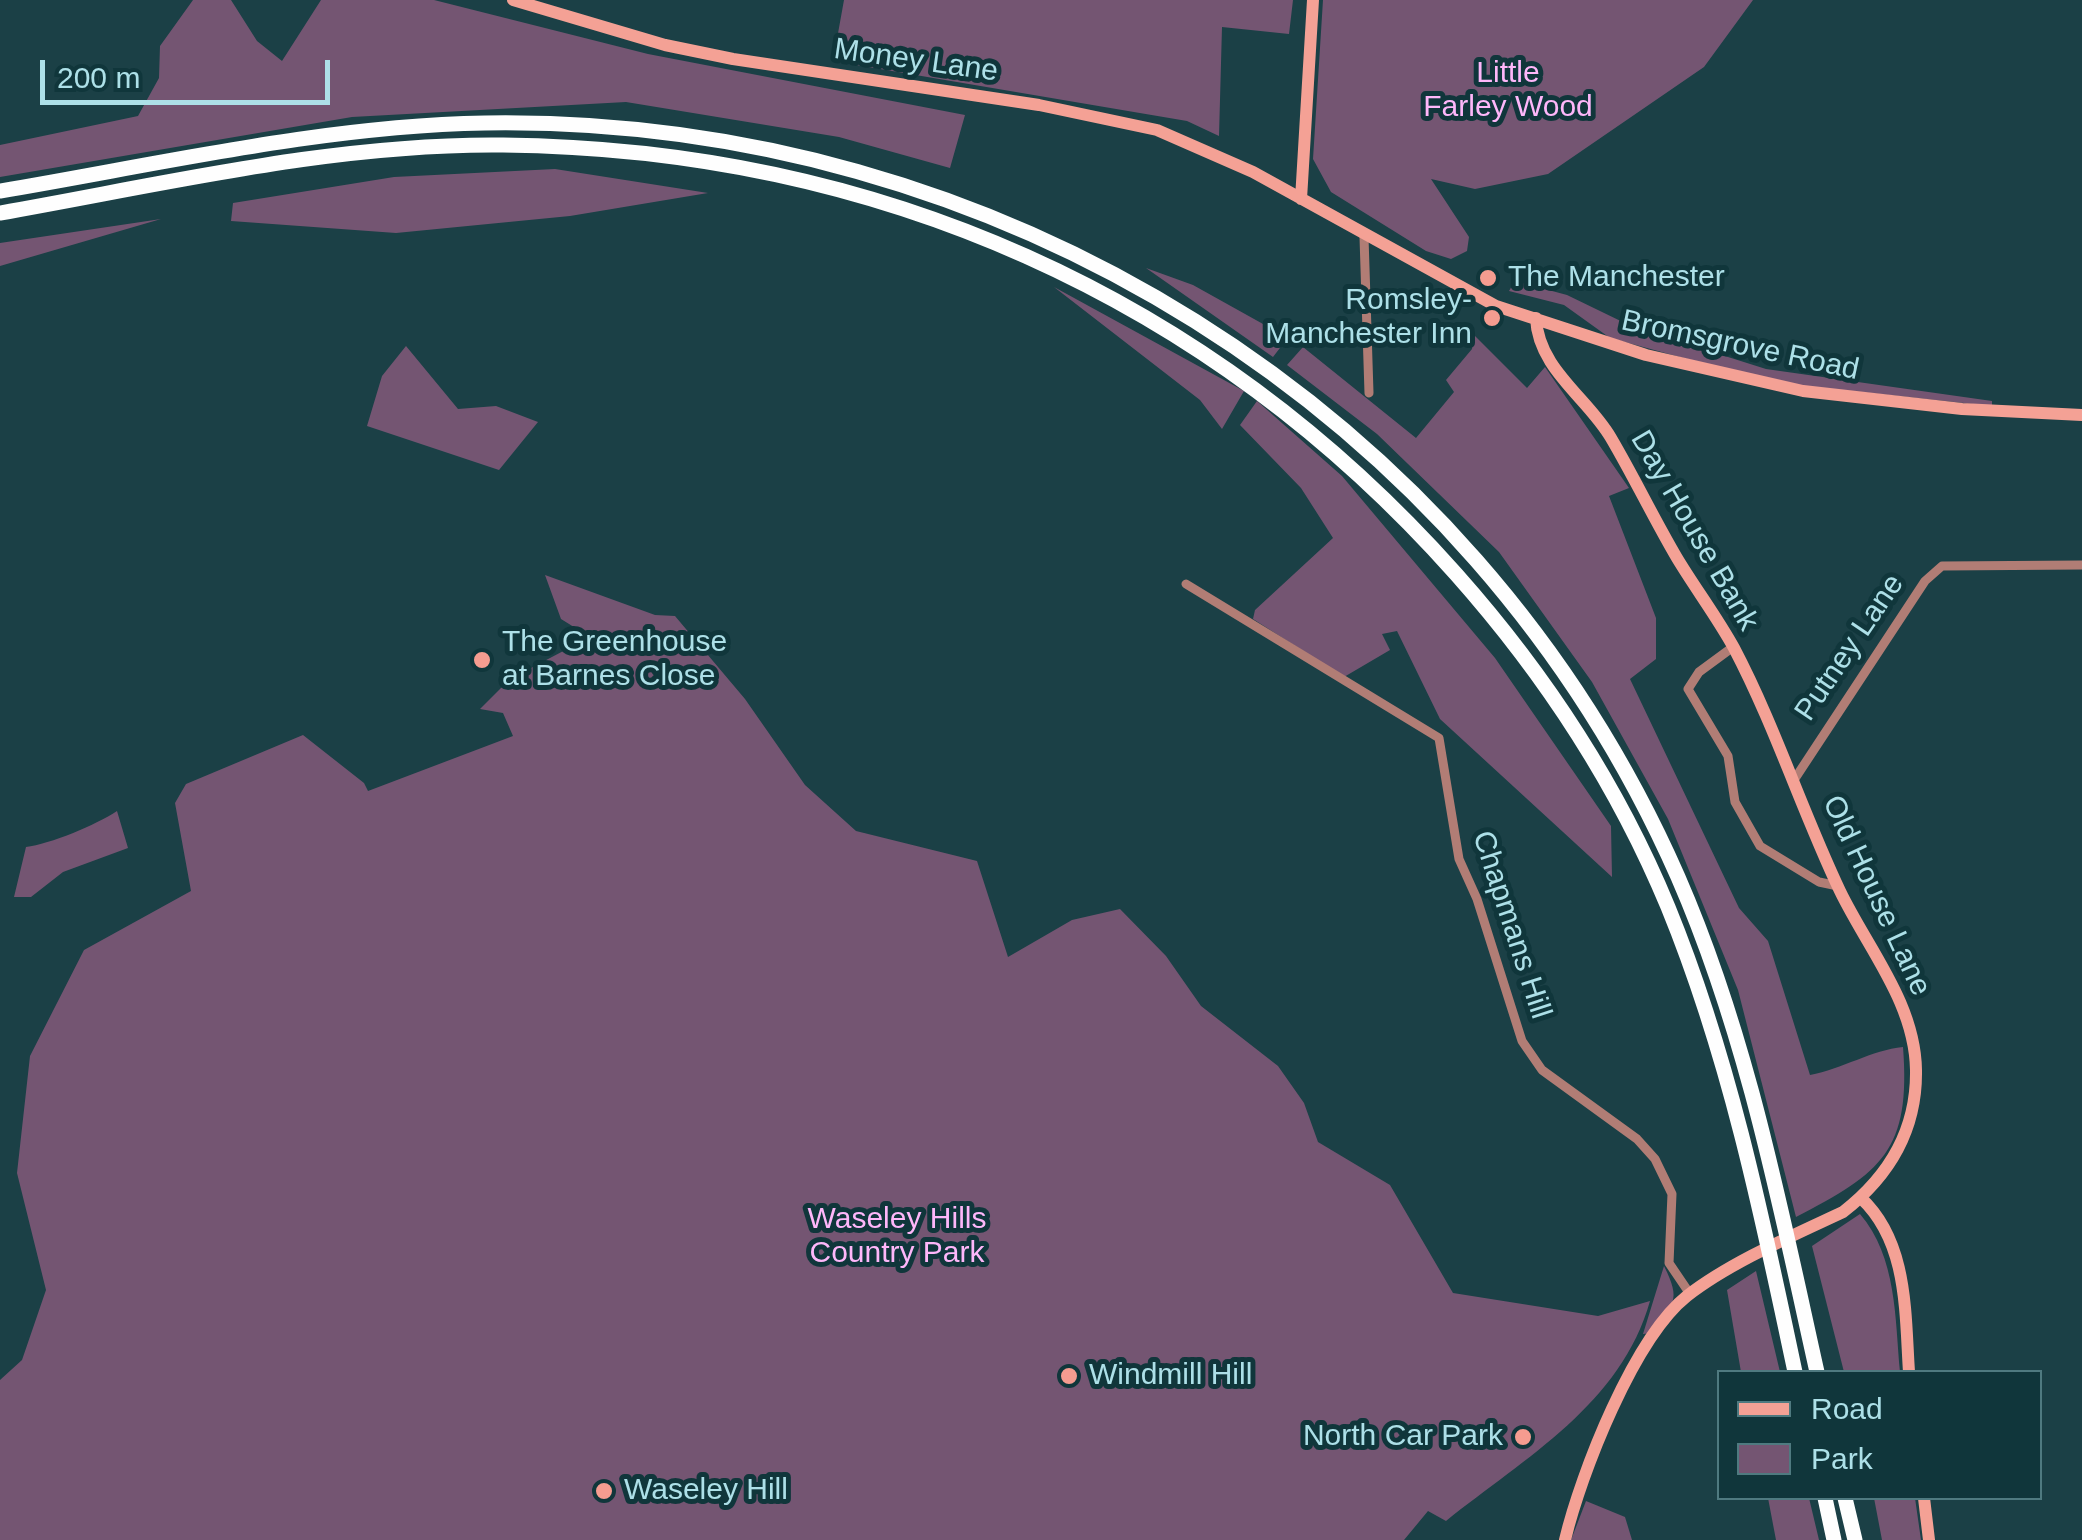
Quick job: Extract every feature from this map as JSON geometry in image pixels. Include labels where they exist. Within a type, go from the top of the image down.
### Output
[{"type":"highway","points":[[0,192],[262,147],[427,126],[519,124],[648,130],[780,149],[956,201],[1064,248],[1188,314],[1296,390],[1436,518],[1502,593],[1596,723],[1676,873],[1712,960],[1757,1112],[1818,1370]]},
{"type":"highway","points":[[0,213],[314,159],[431,148],[602,148],[718,160],[800,178],[964,228],[1121,302],[1205,352],[1346,461],[1420,534],[1541,678],[1594,760],[1667,904],[1708,1010],[1744,1143],[1795,1370]]},
{"type":"highway","points":[[1825,1500],[1834,1540]]},
{"type":"highway","points":[[1846,1500],[1855,1540]]},
{"type":"street","name":"Money Lane","points":[[513,0],[665,45],[733,59],[1114,118],[1204,148],[1301,200]]},
{"type":"street","points":[[1301,200],[1313,0]]},
{"type":"street","name":"Bromsgrove Road","points":[[1301,200],[1496,306],[1646,355],[1803,390],[1962,409],[2082,415]]},
{"type":"street","points":[[1364,237],[1368,394]]},
{"type":"street","name":"Day House Bank","points":[[1536,318],[1550,362],[1607,431],[1733,647],[1794,780]]},
{"type":"street","name":"Putney Lane","points":[[1794,780],[1925,581],[1942,566],[2082,565]]},
{"type":"street","name":"Chapmans Hill","points":[[1186,584],[1439,738],[1459,858],[1477,899],[1522,1042],[1542,1070],[1638,1139],[1655,1159],[1672,1194],[1669,1264],[1690,1294]]},
{"type":"street","points":[[1733,647],[1699,672],[1688,689],[1728,756],[1735,802],[1764,850],[1819,882],[1838,886]]},
{"type":"street","name":"Old House Lane","points":[[1794,780],[1838,886],[1894,986],[1912,1032],[1916,1070],[1908,1130],[1896,1156],[1861,1198]]},
{"type":"street","points":[[1565,1540],[1596,1448],[1648,1340],[1690,1294],[1861,1198],[1877,1213],[1896,1254],[1910,1370]]},
{"type":"street","points":[[1924,1500],[1929,1540]]},
{"type":"green space","points":[[193,0],[231,0],[257,41],[282,61],[321,0],[434,0],[648,54],[965,115],[950,168],[839,137],[626,102],[352,117],[0,177],[0,145],[138,116],[159,78],[160,46]]},
{"type":"green space","points":[[844,0],[1293,0],[1289,34],[1222,27],[1219,136],[1187,121],[833,61]]},
{"type":"green space","name":"Little Farley Wood","points":[[1323,0],[1753,0],[1704,67],[1548,174],[1475,189],[1431,179],[1469,237],[1467,251],[1451,259],[1426,251],[1331,192],[1313,159]]},
{"type":"green space","points":[[555,169],[708,193],[570,216],[396,233],[231,221],[233,203],[394,177]]},
{"type":"green space","points":[[161,219],[0,266],[0,243]]},
{"type":"green space","points":[[1146,268],[1193,285],[1272,329],[1293,331],[1273,357]]},
{"type":"green space","points":[[1515,281],[1567,295],[1633,327],[1766,369],[1992,401],[1992,406],[1804,386],[1691,360],[1610,338],[1564,305],[1509,291]]},
{"type":"green space","points":[[1054,287],[1244,391],[1222,429],[1200,400]]},
{"type":"green space","points":[[1474,335],[1527,388],[1545,367],[1629,488],[1609,496],[1656,618],[1656,659],[1630,679],[1739,908],[1768,941],[1810,1075],[1903,1047],[1902,1111],[1885,1154],[1850,1186],[1796,1217],[1738,990],[1668,819],[1592,682],[1499,552],[1377,434],[1287,365],[1303,347],[1416,438],[1454,392],[1446,380],[1472,349]]},
{"type":"green space","points":[[406,346],[458,409],[496,406],[538,422],[499,470],[367,426],[382,376]]},
{"type":"green space","points":[[1257,401],[1342,476],[1495,658],[1611,826],[1612,877],[1440,719],[1397,631],[1382,634],[1390,650],[1344,677],[1253,619],[1255,610],[1333,538],[1301,488],[1240,425]]},
{"type":"green space","name":"Waseley Hills Country Park","points":[[545,575],[655,615],[675,616],[745,699],[805,785],[856,831],[977,861],[1008,957],[1072,920],[1120,909],[1166,956],[1201,1006],[1278,1066],[1304,1103],[1318,1142],[1390,1185],[1453,1293],[1598,1316],[1650,1301],[1617,1370],[1594,1399],[1538,1450],[1446,1521],[1428,1511],[1404,1540],[0,1540],[0,1380],[22,1360],[46,1290],[17,1173],[30,1056],[84,950],[191,891],[175,803],[186,784],[303,735],[364,783],[368,791],[513,736],[503,713],[480,709],[510,679],[590,637],[561,619]]},
{"type":"green space","points":[[117,811],[128,848],[63,872],[31,897],[14,897],[26,847],[73,833]]},
{"type":"green space","points":[[1860,1214],[1888,1269],[1900,1370],[1843,1370],[1812,1246]]},
{"type":"green space","points":[[1664,1266],[1673,1287],[1672,1302],[1651,1333],[1643,1334]]},
{"type":"green space","points":[[1756,1271],[1780,1370],[1741,1370],[1727,1290]]},
{"type":"green space","points":[[1768,1500],[1809,1500],[1819,1540],[1776,1540]]},
{"type":"green space","points":[[1874,1500],[1915,1500],[1921,1540],[1882,1540]]},
{"type":"green space","points":[[1586,1501],[1625,1517],[1632,1540],[1571,1540]]},
{"type":"place","name":"The Manchester","points":[[1488,278]]},
{"type":"place","name":"Romsley- Manchester Inn","points":[[1492,318]]},
{"type":"place","name":"The Greenhouse at Barnes Close","points":[[482,660]]},
{"type":"place","name":"Windmill Hill","points":[[1069,1376]]},
{"type":"place","name":"North Car Park","points":[[1523,1437]]},
{"type":"place","name":"Waseley Hill","points":[[604,1491]]}]
